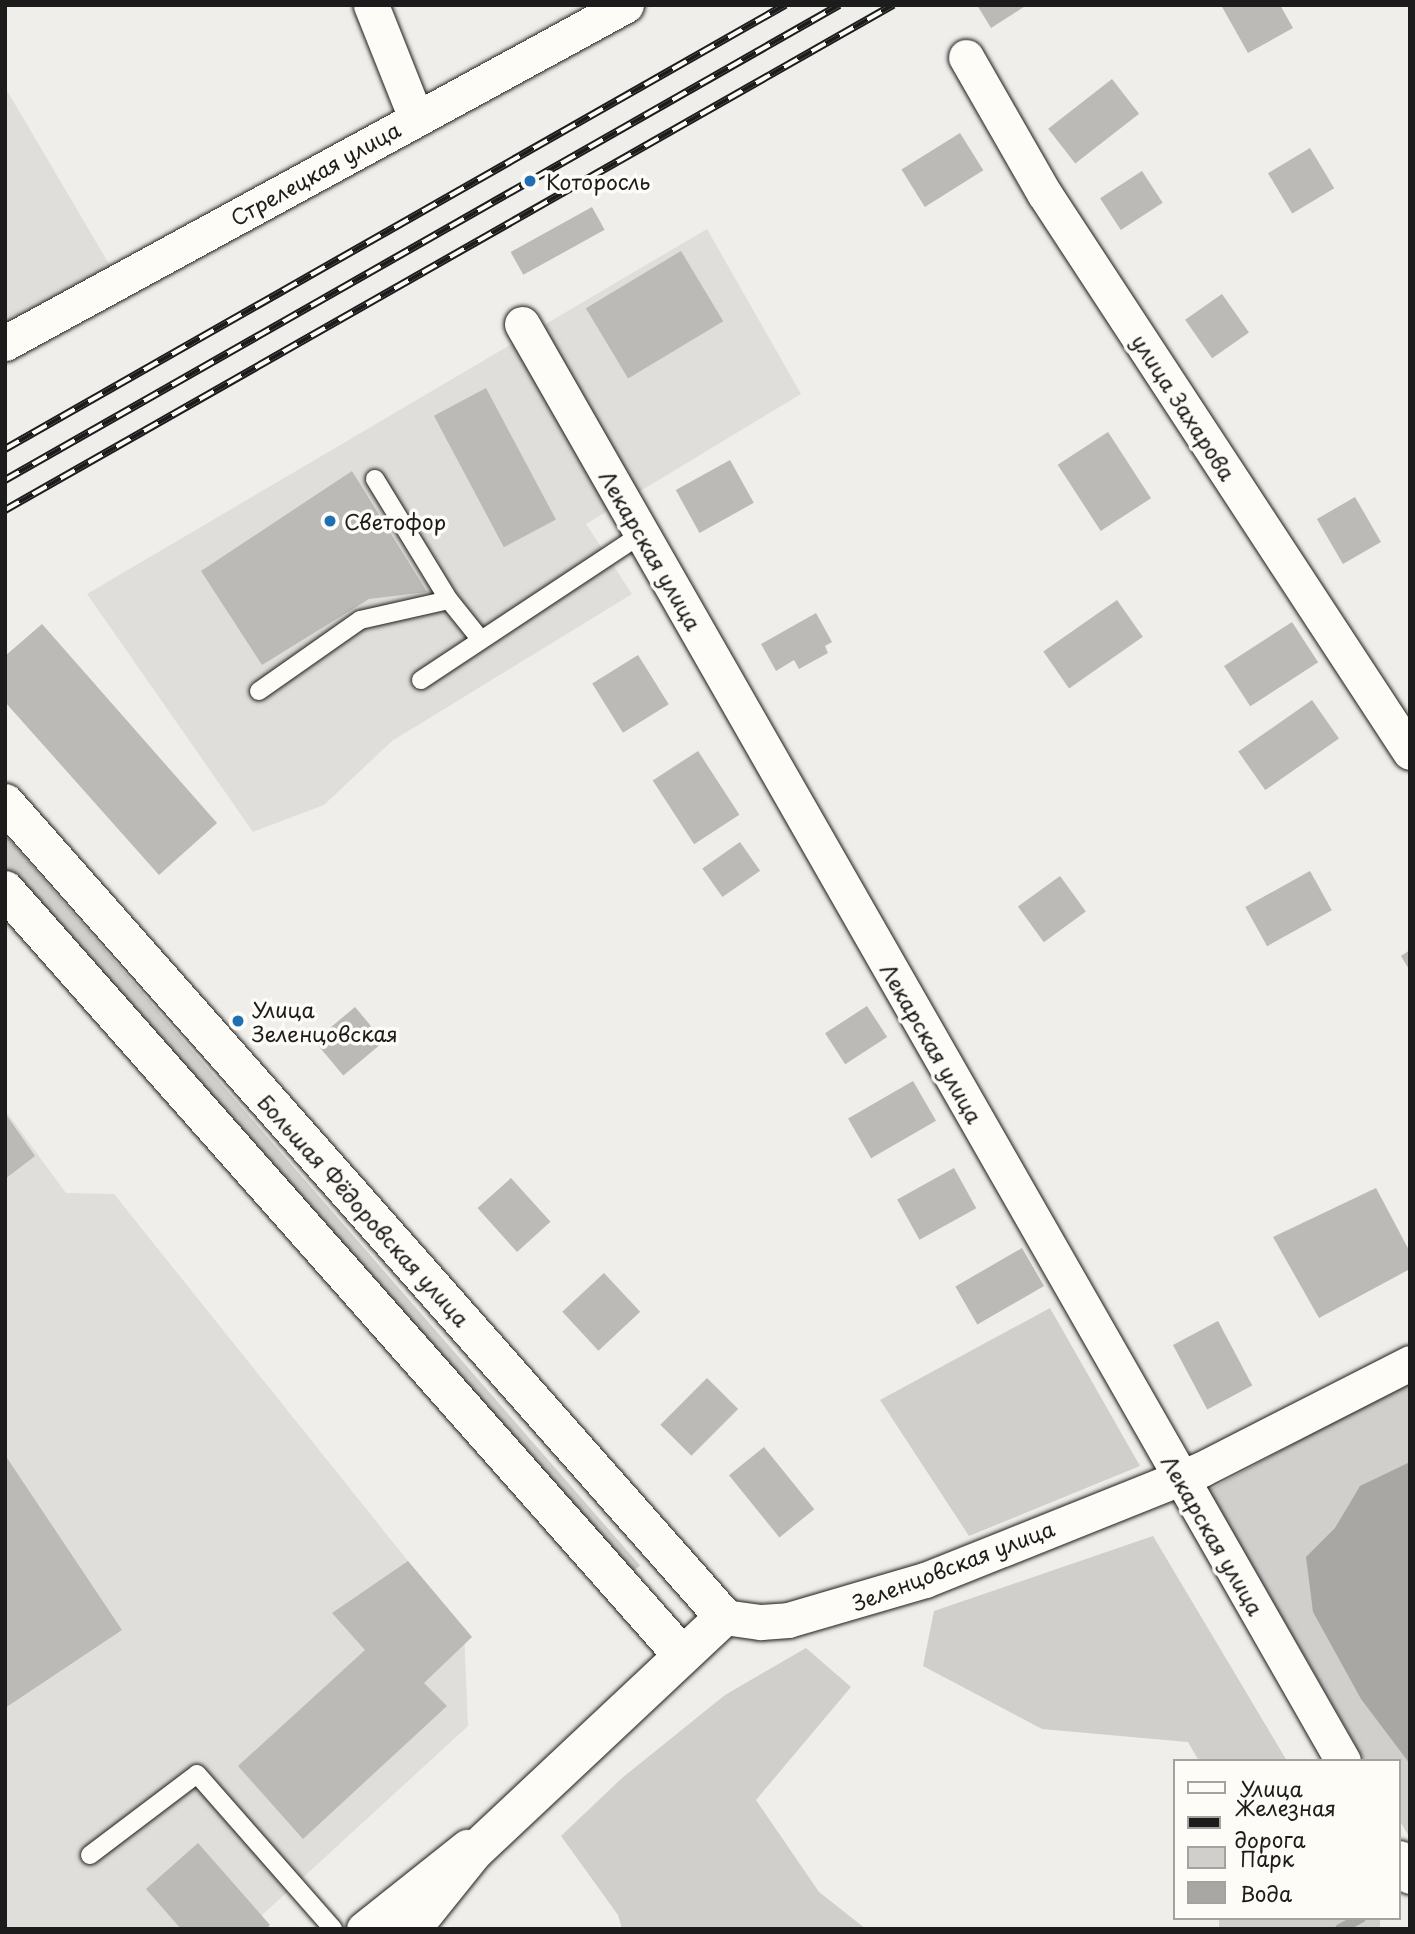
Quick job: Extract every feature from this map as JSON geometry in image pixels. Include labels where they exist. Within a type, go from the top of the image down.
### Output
[{"type":"main road","name":"Большая Фёдоровская улица","points":[[5,803],[724,1616]]},
{"type":"main road","points":[[5,890],[682,1655]]},
{"type":"main road","points":[[412,1929],[473,1853],[724,1616]]},
{"type":"street","points":[[371,5],[416,118]]},
{"type":"street","name":"Стрелецкая улица","points":[[5,343],[626,5]]},
{"type":"street","name":"улица Захарова","points":[[966,57],[1044,192],[1410,752]]},
{"type":"street","name":"Лекарская улица","points":[[522,324],[1342,1759]]},
{"type":"street","name":"Зеленцовская улица","points":[[724,1616],[761,1622],[833,1610],[925,1580],[1179,1476],[1410,1363]]},
{"type":"street","points":[[364,1929],[533,1794]]},
{"type":"lane","points":[[375,479],[449,600],[481,640]]},
{"type":"lane","points":[[421,680],[642,534]]},
{"type":"lane","points":[[259,691],[360,620],[449,600]]},
{"type":"lane","points":[[90,1855],[197,1774],[333,1929]]},
{"type":"shaded area","points":[[5,87],[119,281],[5,345]]},
{"type":"shaded area","points":[[707,229],[801,394],[586,524],[632,594],[392,741],[324,805],[253,832],[87,594]]},
{"type":"shaded area","points":[[5,1110],[66,1193],[114,1194],[464,1631],[468,1726],[247,1929],[5,1929]]},
{"type":"green space","points":[[5,835],[640,1566],[623,1581],[5,870]]},
{"type":"green space","points":[[1050,1308],[1140,1466],[969,1536],[880,1400]]},
{"type":"green space","points":[[1410,1380],[1410,1838],[1401,1823],[1401,1759],[1364,1759],[1209,1490]]},
{"type":"green space","points":[[1153,1536],[1286,1759],[1198,1759],[1188,1742],[1042,1729],[923,1666],[934,1611]]},
{"type":"green space","points":[[806,1648],[851,1687],[756,1800],[819,1892],[866,1929],[622,1929],[618,1915],[561,1836],[622,1778],[725,1695]]},
{"type":"green space","points":[[1219,1920],[1380,1920],[1380,1929],[1219,1929]]},
{"type":"water","points":[[1410,1462],[1410,1764],[1361,1699],[1313,1612],[1306,1557],[1335,1528],[1360,1486]]},
{"type":"building","points":[[977,5],[1027,5],[991,28]]},
{"type":"building","points":[[1221,5],[1280,5],[1293,28],[1248,53]]},
{"type":"building","points":[[1112,79],[1139,114],[1075,164],[1048,129]]},
{"type":"building","points":[[960,133],[983,170],[925,207],[901,170]]},
{"type":"building","points":[[1310,148],[1334,188],[1292,214],[1268,173]]},
{"type":"building","points":[[1142,171],[1163,203],[1121,230],[1100,198]]},
{"type":"building","points":[[592,207],[605,230],[523,275],[511,252]]},
{"type":"building","points":[[681,251],[723,321],[628,378],[586,308]]},
{"type":"building","points":[[1222,294],[1249,333],[1212,358],[1185,320]]},
{"type":"building","points":[[486,388],[556,520],[504,547],[434,416]]},
{"type":"building","points":[[1108,432],[1151,498],[1101,531],[1058,465]]},
{"type":"building","points":[[730,460],[754,503],[700,533],[676,490]]},
{"type":"building","name":"Светофор","points":[[352,471],[427,592],[369,599],[262,665],[201,571]]},
{"type":"building","points":[[1355,497],[1381,542],[1343,564],[1317,519]]},
{"type":"building","points":[[1117,600],[1143,637],[1069,688],[1043,652]]},
{"type":"building","points":[[816,613],[832,642],[825,646],[828,653],[799,669],[794,660],[776,671],[761,644]]},
{"type":"building","points":[[1292,622],[1318,662],[1250,706],[1224,666]]},
{"type":"building","points":[[42,624],[217,823],[159,875],[5,702],[5,656]]},
{"type":"building","points":[[638,655],[669,704],[623,733],[592,684]]},
{"type":"building","points":[[1312,700],[1339,739],[1265,790],[1238,752]]},
{"type":"building","points":[[698,751],[739,815],[694,844],[653,780]]},
{"type":"building","points":[[740,842],[760,871],[722,897],[702,868]]},
{"type":"building","points":[[1310,871],[1332,910],[1267,946],[1245,907]]},
{"type":"building","points":[[1060,876],[1086,912],[1044,942],[1018,907]]},
{"type":"building","points":[[1410,950],[1410,971],[1401,956]]},
{"type":"building","points":[[867,1006],[887,1037],[845,1064],[825,1033]]},
{"type":"building","points":[[355,1007],[384,1041],[343,1076],[314,1041]]},
{"type":"building","points":[[913,1081],[936,1121],[871,1158],[848,1118]]},
{"type":"building","points":[[5,1113],[35,1156],[5,1179]]},
{"type":"building","points":[[954,1168],[976,1208],[919,1240],[897,1200]]},
{"type":"building","points":[[511,1178],[550,1222],[517,1252],[478,1208]]},
{"type":"building","points":[[1376,1188],[1410,1252],[1410,1269],[1319,1318],[1273,1237]]},
{"type":"building","points":[[1022,1248],[1044,1286],[977,1325],[955,1286]]},
{"type":"building","points":[[604,1273],[640,1312],[598,1351],[562,1312]]},
{"type":"building","points":[[1218,1321],[1252,1385],[1207,1409],[1173,1345]]},
{"type":"building","points":[[707,1378],[738,1409],[691,1456],[660,1425]]},
{"type":"building","points":[[764,1447],[814,1509],[779,1537],[729,1475]]},
{"type":"building","points":[[5,1455],[122,1630],[5,1708]]},
{"type":"building","points":[[408,1561],[472,1637],[424,1683],[447,1706],[303,1839],[238,1766],[365,1650],[332,1613]]},
{"type":"building","points":[[198,1843],[270,1925],[266,1929],[181,1929],[146,1889]]},
{"type":"waterway","points":[[1340,1929],[1357,1920]]},
{"type":"railway","points":[[5,449],[785,5]]},
{"type":"railway","points":[[5,480],[839,5]]},
{"type":"railway","points":[[5,510],[893,5]]},
{"type":"place","name":"Которосль","points":[[530,181]]},
{"type":"place","name":"Светофор","points":[[330,521]]},
{"type":"place","name":"Улица Зеленцовская","points":[[238,1021]]}]
